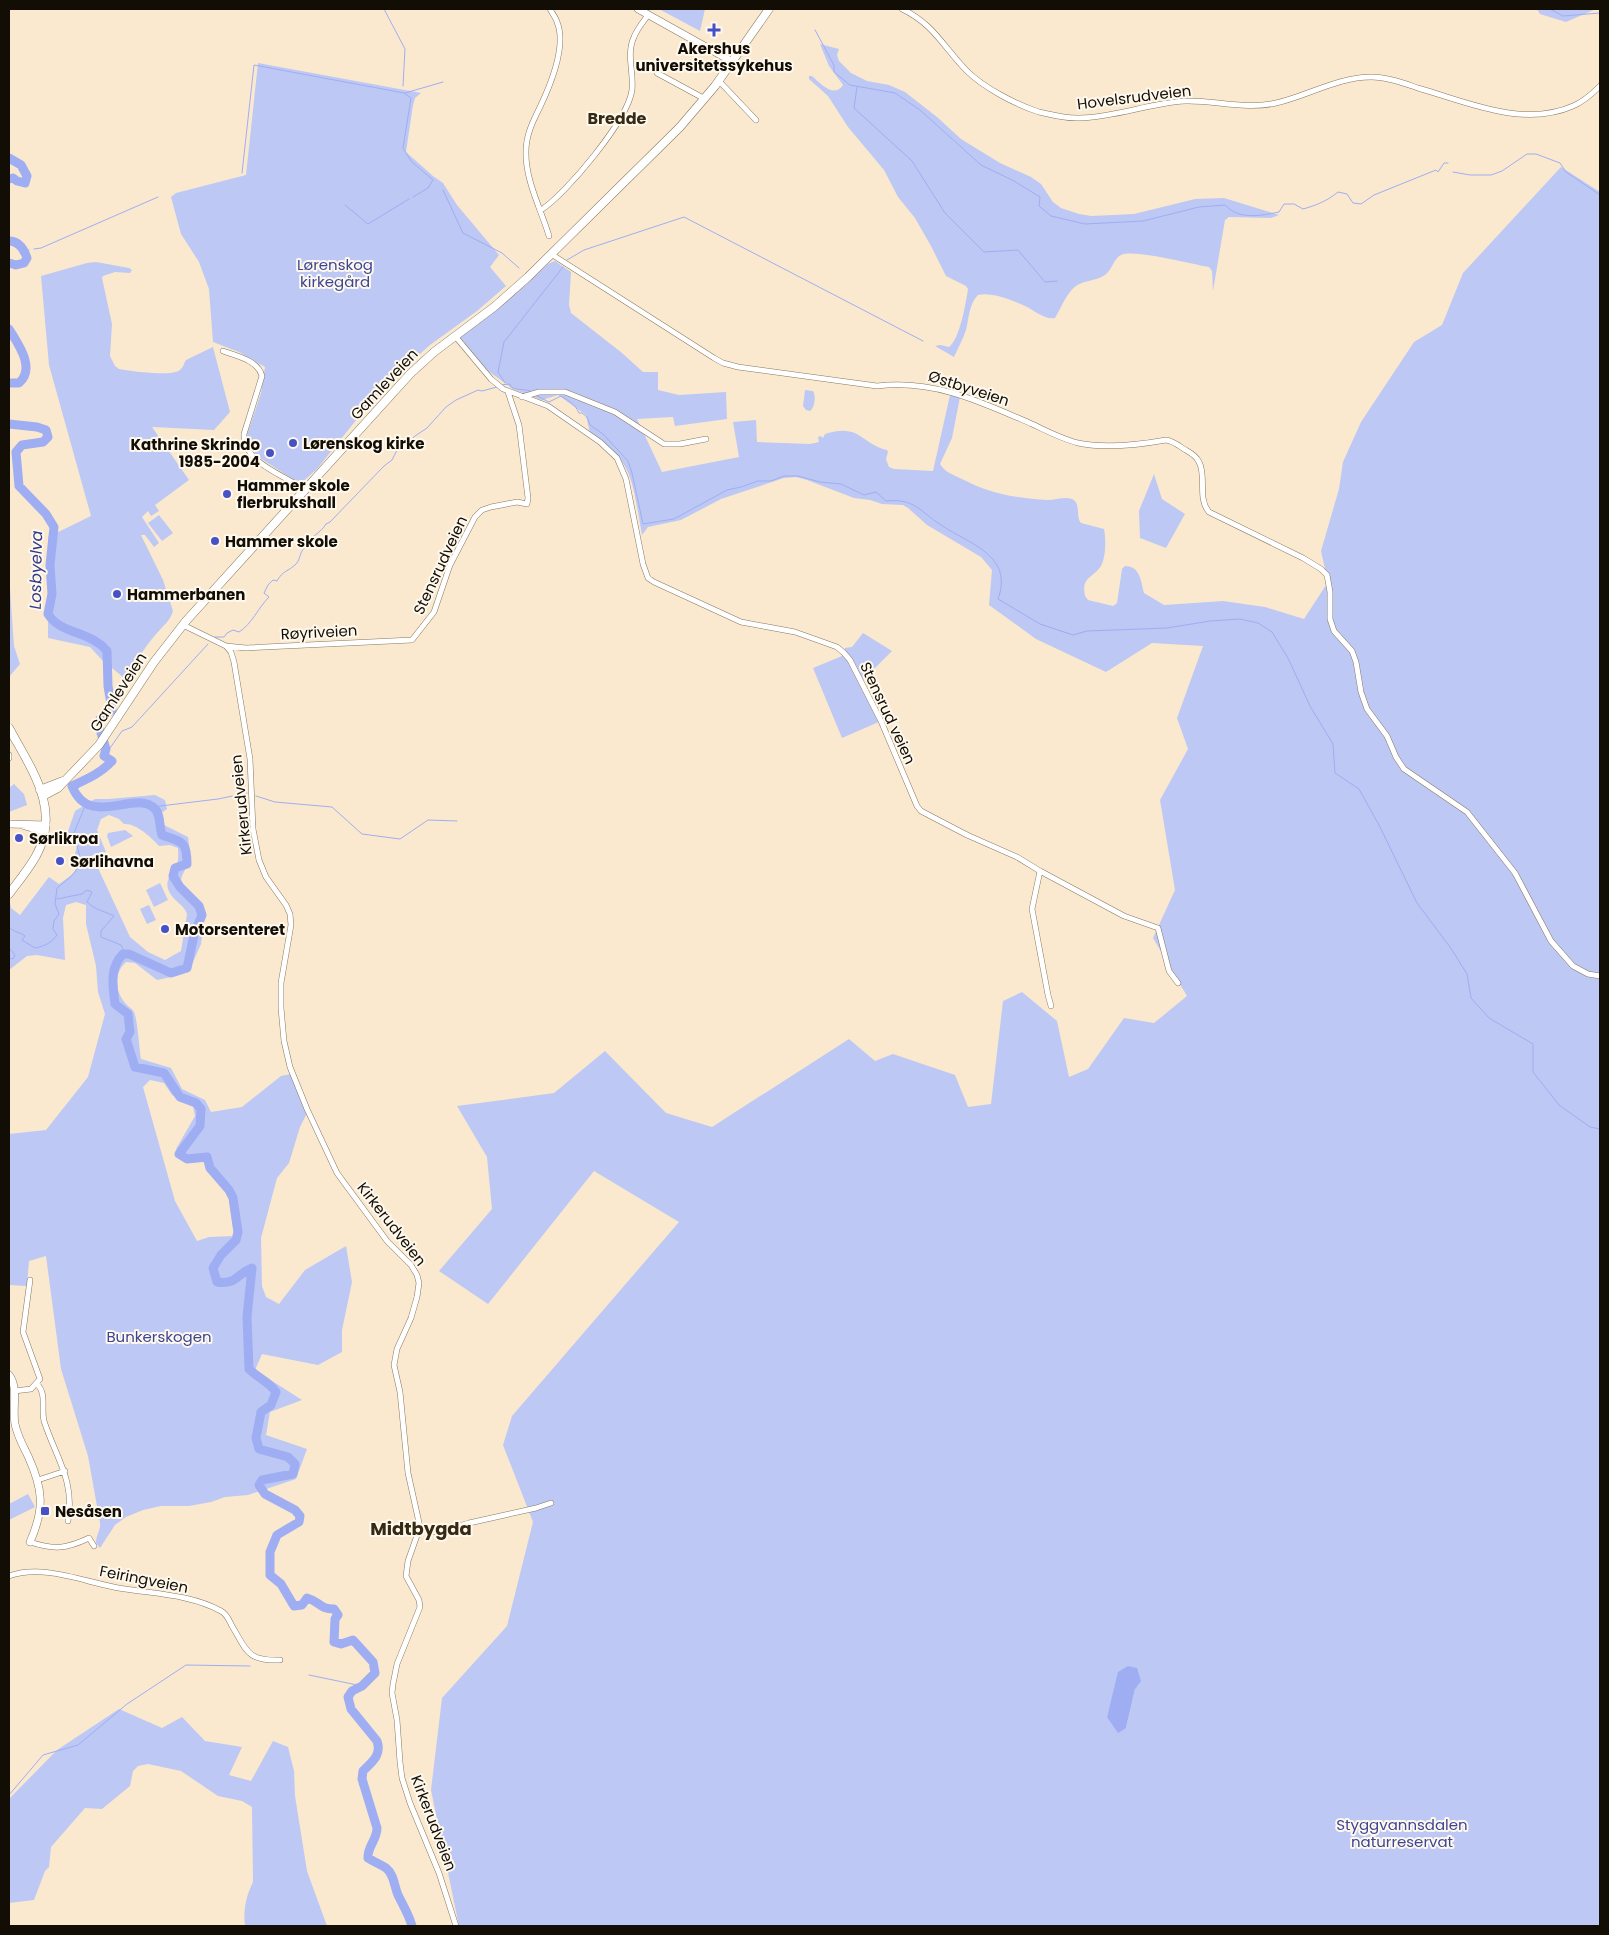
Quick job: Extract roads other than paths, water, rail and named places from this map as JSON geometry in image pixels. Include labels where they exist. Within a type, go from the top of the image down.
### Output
[{"type":"main road","name":"Gamleveien","points":[[42,793],[63,781],[95,750],[107,735],[151,667],[183,625],[410,374],[426,358],[498,303],[551,254],[706,99],[768,9]]},
{"type":"main road","points":[[9,728],[42,793],[46,809],[45,828],[35,858],[9,894]]},
{"type":"street","points":[[549,236],[527,168],[526,140],[556,68],[558,23],[550,9]]},
{"type":"street","points":[[638,9],[733,62]]},
{"type":"street","name":"Hovelsrudveien","points":[[902,9],[930,27],[969,73],[984,84],[1019,104],[1036,111],[1064,118],[1092,117],[1184,101],[1260,106],[1369,76],[1390,79],[1493,110],[1512,114],[1548,114],[1574,106],[1600,86]]},
{"type":"street","points":[[541,210],[572,180],[606,140],[627,106],[632,91],[631,49],[633,38],[648,15]]},
{"type":"street","points":[[657,73],[706,99]]},
{"type":"street","points":[[719,81],[756,120]]},
{"type":"street","name":"Østbyveien","points":[[551,254],[685,341],[723,363],[738,367],[877,386],[899,383],[917,385],[979,401],[1080,443],[1125,445],[1166,440],[1172,441],[1195,456],[1200,462],[1203,500],[1209,512],[1321,568],[1327,576],[1330,592],[1330,619],[1334,631],[1352,651],[1356,662],[1361,692],[1367,709],[1387,736],[1396,757],[1404,768],[1467,812],[1515,873],[1551,942],[1573,966],[1588,974],[1600,976]]},
{"type":"street","name":"Stensrud veien","points":[[455,336],[491,379],[508,392],[548,406],[600,442],[617,458],[626,479],[643,564],[648,578],[661,586],[741,622],[796,632],[837,647],[850,660],[881,721],[912,797],[921,811],[967,835],[1017,857],[1040,871]]},
{"type":"street","points":[[223,351],[251,362],[260,370],[262,376],[244,434],[244,444],[256,460],[305,490]]},
{"type":"street","name":"Stensrudveien","points":[[414,638],[434,612],[450,565],[475,517],[482,510],[491,507],[517,502],[527,504],[528,498],[519,425],[508,392]]},
{"type":"street","points":[[521,397],[539,392],[564,392],[615,412],[664,444],[680,444],[706,439]]},
{"type":"street","points":[[183,625],[226,646]]},
{"type":"street","name":"Røyriveien","points":[[226,646],[246,648],[275,647],[408,641],[414,638]]},
{"type":"street","name":"Kirkerudveien","points":[[226,646],[231,652],[234,662],[250,760],[253,829],[259,860],[266,877],[286,905],[290,914],[291,925],[281,983],[284,1042],[290,1067],[306,1109],[338,1173],[387,1241],[411,1264],[419,1283],[411,1318],[397,1349],[394,1364],[400,1392],[408,1473],[420,1527],[406,1571],[408,1582],[419,1600],[419,1611],[397,1664],[392,1694],[398,1720],[398,1746],[402,1778],[410,1803],[439,1873],[456,1926]]},
{"type":"street","points":[[9,824],[45,828]]},
{"type":"street","points":[[1052,1006],[1048,995],[1032,909],[1040,871],[1124,916],[1158,928],[1169,971],[1178,983]]},
{"type":"street","points":[[14,1391],[31,1389],[40,1379],[24,1336],[23,1328],[30,1280]]},
{"type":"street","points":[[9,1375],[13,1381],[16,1427],[38,1480],[41,1495],[38,1522],[30,1542],[53,1548],[67,1547],[89,1538],[94,1546]]},
{"type":"street","points":[[36,1384],[42,1390],[44,1396],[42,1412],[44,1421],[65,1471],[70,1495],[68,1521]]},
{"type":"street","points":[[38,1480],[65,1471]]},
{"type":"street","points":[[420,1527],[428,1531],[439,1532],[551,1503]]},
{"type":"street","name":"Feiringveien","points":[[9,1576],[17,1573],[45,1573],[125,1589],[151,1591],[184,1598],[224,1613],[246,1650],[255,1658],[280,1660]]},
{"type":"waterway","points":[[384,9],[405,49],[403,86]]},
{"type":"waterway","points":[[1550,9],[1563,16],[1600,13]]},
{"type":"waterway","points":[[815,30],[834,65],[834,72],[850,85],[895,93],[920,110],[981,165],[1014,181],[1040,197],[1039,206],[1051,216],[1085,224],[1143,221],[1199,207],[1225,205],[1243,215],[1265,215],[1279,212],[1284,204],[1294,204],[1303,209],[1326,200],[1338,192],[1347,194],[1353,203],[1361,204],[1374,195],[1436,170],[1438,172],[1444,163],[1448,163]]},
{"type":"waterway","points":[[242,173],[254,65],[404,93],[411,98],[403,148],[411,161],[433,180],[428,188],[413,197]]},
{"type":"waterway","points":[[405,93],[443,82]]},
{"type":"waterway","points":[[857,87],[854,108],[912,161],[945,213],[984,252],[1018,250],[1045,282],[1057,281]]},
{"type":"waterway","points":[[1453,172],[1470,175],[1491,175],[1502,171],[1527,154],[1536,154],[1560,163],[1566,172],[1600,195]]},
{"type":"waterway","name":"Losbyelva","points":[[9,158],[21,165],[27,176],[25,183],[13,178],[9,179]]},
{"type":"waterway","points":[[443,190],[463,233],[502,253],[519,268]]},
{"type":"waterway","points":[[34,249],[41,248],[158,197]]},
{"type":"waterway","points":[[345,205],[368,224],[409,199]]},
{"type":"waterway","points":[[567,260],[584,250],[684,217],[923,341]]},
{"type":"waterway","name":"Losbyelva","points":[[9,241],[16,242],[21,246],[27,258],[24,263],[16,265],[9,263]]},
{"type":"waterway","name":"Losbyelva","points":[[25,251],[29,250]]},
{"type":"waterway","points":[[505,383],[498,372],[504,342],[563,267]]},
{"type":"waterway","name":"Losbyelva","points":[[9,329],[26,363],[24,377],[19,383],[9,383]]},
{"type":"waterway","points":[[500,385],[510,384],[511,387],[532,392]]},
{"type":"waterway","points":[[215,637],[224,637],[233,630],[239,632],[248,625],[269,597],[264,593],[268,585],[273,580],[277,581],[281,575],[296,564],[310,540],[392,460],[397,450],[401,449],[427,428],[446,407],[456,400],[478,390],[482,391],[497,387]]},
{"type":"waterway","points":[[537,396],[549,402],[561,396],[569,401],[576,407],[579,413],[587,417],[590,425],[603,434],[628,461],[643,524],[674,519],[727,490],[758,481],[771,481],[784,476],[798,476],[820,482],[841,484],[864,495],[876,492],[886,501],[904,502],[916,507],[941,525],[976,545],[994,561],[1000,572],[1001,584],[998,599],[1040,624],[1073,635],[1087,631],[1167,628],[1210,621],[1240,619],[1258,623],[1272,632],[1288,658],[1310,706],[1333,744],[1335,773],[1359,789],[1379,825],[1417,903],[1450,947],[1467,974],[1471,998],[1489,1018],[1533,1044],[1533,1072],[1559,1105],[1590,1127],[1600,1129]]},
{"type":"waterway","name":"Losbyelva","points":[[9,424],[37,427],[46,430],[48,437],[43,442],[22,445],[16,452],[19,486],[46,514],[54,527],[50,565],[52,594],[48,614],[64,628],[92,639],[107,651],[108,686],[112,710],[100,719],[98,723],[106,749],[104,756],[112,761],[98,772],[72,786],[80,799],[89,805],[101,807],[136,803],[147,804],[157,812],[162,835],[182,843],[186,850],[187,864],[175,868],[173,876],[180,887],[199,906],[202,915],[194,935],[187,968],[171,973],[129,954],[123,954],[116,965],[113,977],[115,1004],[128,1014],[130,1032],[126,1039],[135,1067],[164,1073],[180,1097],[196,1103],[201,1109],[200,1126],[179,1154],[187,1159],[207,1157],[210,1168],[229,1190],[233,1198],[238,1232],[236,1240],[221,1255],[213,1268],[217,1282],[224,1283],[233,1280],[252,1268],[247,1317],[249,1369],[276,1392],[271,1405],[261,1412],[256,1438],[259,1449],[288,1457],[295,1464],[293,1474],[262,1480],[259,1485],[265,1494],[295,1510],[300,1516],[299,1522],[277,1535],[270,1552],[270,1575],[281,1584],[294,1606],[302,1605],[307,1598],[325,1608],[334,1609],[338,1615],[335,1619],[334,1642],[341,1644],[353,1640],[373,1662],[375,1673],[362,1686],[352,1691],[348,1697],[351,1709],[377,1741],[378,1746],[377,1754],[363,1771],[362,1779],[377,1828],[368,1858],[386,1868],[391,1874],[397,1893],[412,1926]]},
{"type":"waterway","points":[[106,749],[110,748],[122,731],[132,727],[208,644]]},
{"type":"waterway","points":[[152,807],[218,799],[247,793]]},
{"type":"waterway","points":[[256,796],[275,802],[332,807],[362,834],[400,839],[428,820],[457,821]]},
{"type":"waterway","points":[[9,927],[25,936],[22,940],[35,948],[48,944],[57,935],[53,929],[54,921],[59,914],[55,904],[57,888],[76,871],[78,866],[80,860],[79,853],[73,835],[86,804]]},
{"type":"waterway","points":[[57,899],[82,894],[87,890],[92,892],[87,902],[97,909],[114,916],[101,931],[101,937],[121,945],[124,951],[123,954]]},
{"type":"waterway","points":[[9,948],[15,955],[13,959],[9,958]]},
{"type":"waterway","points":[[9,1795],[43,1755],[78,1745],[127,1704],[186,1665],[250,1666]]},
{"type":"waterway","points":[[309,1675],[362,1686]]},
{"type":"place","name":"Akershus universitetssykehus","points":[[714,30]]},
{"type":"place","name":"Lørenskog kirke","points":[[293,443]]},
{"type":"place","name":"Kathrine Skrindo 1985-2004","points":[[270,453]]},
{"type":"place","name":"Hammer skole flerbrukshall","points":[[227,494]]},
{"type":"place","name":"Hammer skole","points":[[215,541]]},
{"type":"place","name":"Hammerbanen","points":[[117,594]]},
{"type":"place","name":"Sørlikroa","points":[[19,838]]},
{"type":"place","name":"Sørlihavna","points":[[60,861]]},
{"type":"place","name":"Motorsenteret","points":[[165,929]]},
{"type":"place","name":"Nesåsen","points":[[45,1511]]},
{"type":"district","name":"Bredde","points":[[617,118]]},
{"type":"district","name":"Midtbygda","points":[[421,1528]]},
{"type":"park label","name":"Lørenskog kirkegård","points":[[335,272]]},
{"type":"park label","name":"Bunkerskogen","points":[[159,1336]]},
{"type":"park label","name":"Styggvannsdalen naturreservat","points":[[1402,1832]]}]
